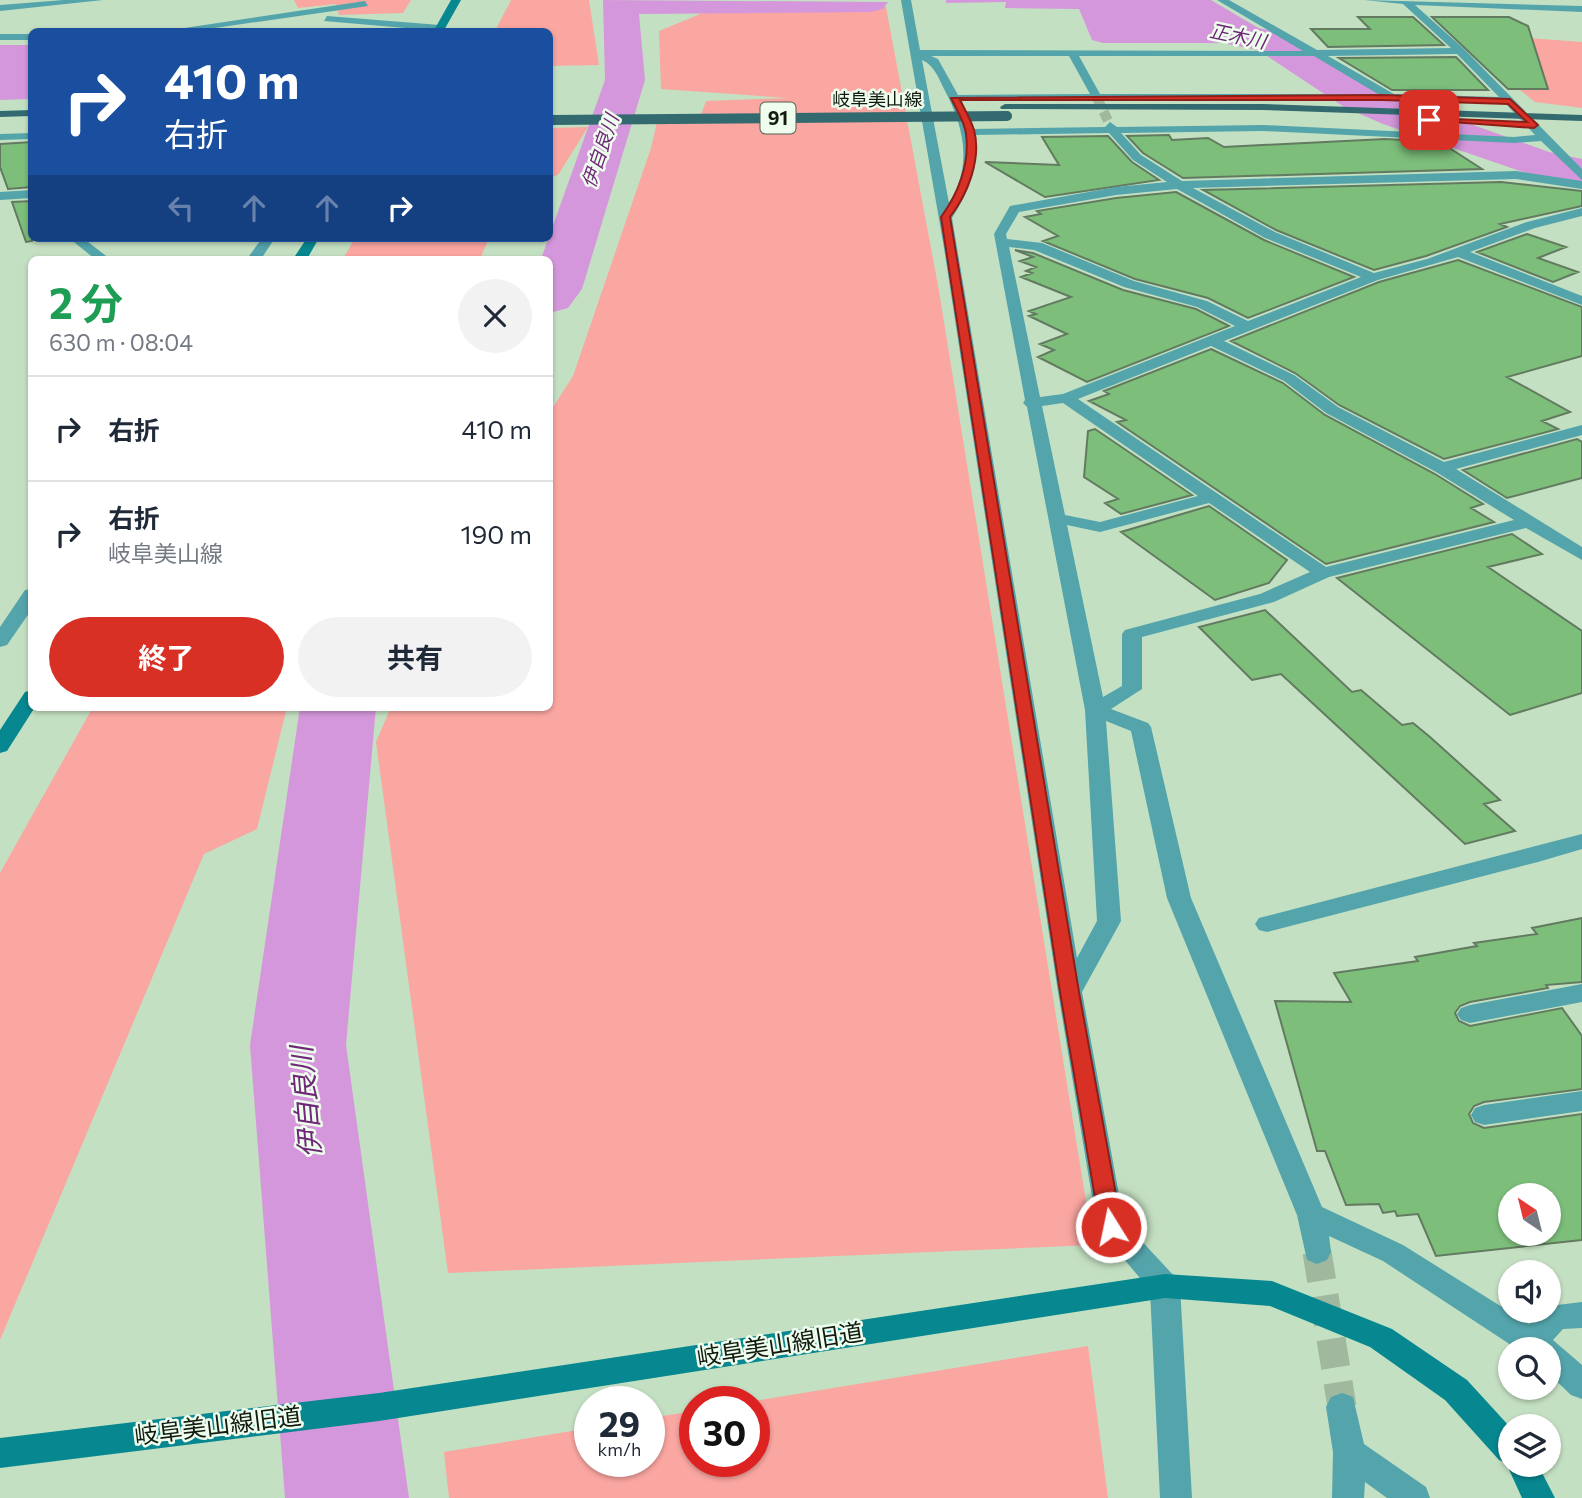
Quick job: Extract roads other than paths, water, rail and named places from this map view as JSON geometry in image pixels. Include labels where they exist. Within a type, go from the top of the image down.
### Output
[{"type":"main road","name":"岐阜美山線","points":[[553,120],[1262,107],[1582,118]]},
{"type":"main road","name":"岐阜美山線","points":[[553,110],[1296,116],[1582,128]]},
{"type":"main road","points":[[0,114],[28,113]]},
{"type":"main road","points":[[0,123],[28,123]]},
{"type":"street","points":[[0,8],[99,0]]},
{"type":"street","points":[[440,28],[456,0]]},
{"type":"street","points":[[906,0],[946,217],[1070,992],[1111,1227],[1165,1286],[1176,1498]]},
{"type":"street","points":[[1222,0],[1387,97]]},
{"type":"street","points":[[1369,0],[1582,9]]},
{"type":"street","points":[[1537,0],[1557,8]]},
{"type":"street","points":[[1406,1],[1461,51],[1578,172]]},
{"type":"street","points":[[265,17],[281,11],[365,4]]},
{"type":"street","points":[[189,28],[265,17],[355,20],[422,28]]},
{"type":"street","points":[[0,37],[28,37]]},
{"type":"street","points":[[915,53],[1280,54],[1461,51]]},
{"type":"street","points":[[915,53],[934,61],[971,132],[971,160],[959,200],[946,217]]},
{"type":"street","points":[[1073,54],[1097,97]]},
{"type":"street","points":[[955,98],[1387,97],[1510,101]]},
{"type":"street","points":[[971,132],[1111,127],[1264,128],[1419,133],[1514,140],[1545,137]]},
{"type":"street","points":[[1111,127],[1128,151],[1213,208],[1287,244],[1373,277]]},
{"type":"street","points":[[0,137],[28,136]]},
{"type":"street","points":[[1070,992],[1109,921],[1095,710],[1001,242],[1000,234],[1014,209],[1116,191],[1179,185],[1516,175],[1582,185]]},
{"type":"street","points":[[0,196],[28,194]]},
{"type":"street","points":[[1031,402],[1066,398],[1373,277],[1432,262],[1531,225],[1582,212]]},
{"type":"street","points":[[80,242],[99,256]]},
{"type":"street","points":[[1001,242],[1037,246],[1129,284],[1202,304],[1248,327]]},
{"type":"street","points":[[1457,252],[1582,301]]},
{"type":"street","points":[[1213,341],[1289,378],[1332,410],[1442,468],[1582,555]]},
{"type":"street","points":[[1066,398],[1323,573]]},
{"type":"street","points":[[1442,468],[1582,430]]},
{"type":"street","points":[[1056,517],[1100,527],[1214,497]]},
{"type":"street","points":[[1095,710],[1132,689],[1132,634],[1267,598],[1323,573],[1529,522]]},
{"type":"street","points":[[0,641],[28,600]]},
{"type":"street","points":[[0,747],[28,702]]},
{"type":"street","points":[[1095,710],[1141,727],[1179,898],[1311,1215],[1317,1252]]},
{"type":"street","points":[[1267,924],[1530,858],[1582,841]]},
{"type":"street","points":[[1470,1014],[1582,993]]},
{"type":"street","points":[[1484,1115],[1582,1101]]},
{"type":"street","points":[[1311,1215],[1393,1253],[1524,1337]]},
{"type":"street","name":"岐阜美山線旧道","points":[[0,1453],[392,1405],[1165,1286],[1272,1294],[1381,1338],[1456,1390],[1498,1437]]},
{"type":"street","points":[[1546,1337],[1556,1316],[1582,1315]]},
{"type":"street","points":[[1561,1366],[1582,1385]]},
{"type":"street","points":[[1342,1407],[1349,1452],[1348,1498]]},
{"type":"street","points":[[1349,1452],[1414,1498]]},
{"type":"street","points":[[1528,1477],[1539,1498]]},
{"type":"water","points":[[946,0],[1211,0],[1284,43],[1103,43],[1092,40],[1079,9],[1005,8],[1006,2],[946,3]]},
{"type":"water","points":[[0,45],[28,45],[28,99],[0,100]]},
{"type":"waterway","name":"伊自良川","points":[[620,0],[620,4]]},
{"type":"waterway","name":"正木川","points":[[620,4],[871,2]]},
{"type":"waterway","name":"伊自良川","points":[[553,293],[625,80],[620,4]]},
{"type":"waterway","name":"正木川","points":[[1167,21],[1270,41],[1358,98],[1398,115],[1539,163],[1582,172]]},
{"type":"waterway","name":"伊自良川","points":[[338,711],[298,1045],[347,1498]]},
{"type":"tunnel","points":[[1097,98],[1110,125]]},
{"type":"tunnel","points":[[1317,1252],[1342,1407]]}]
